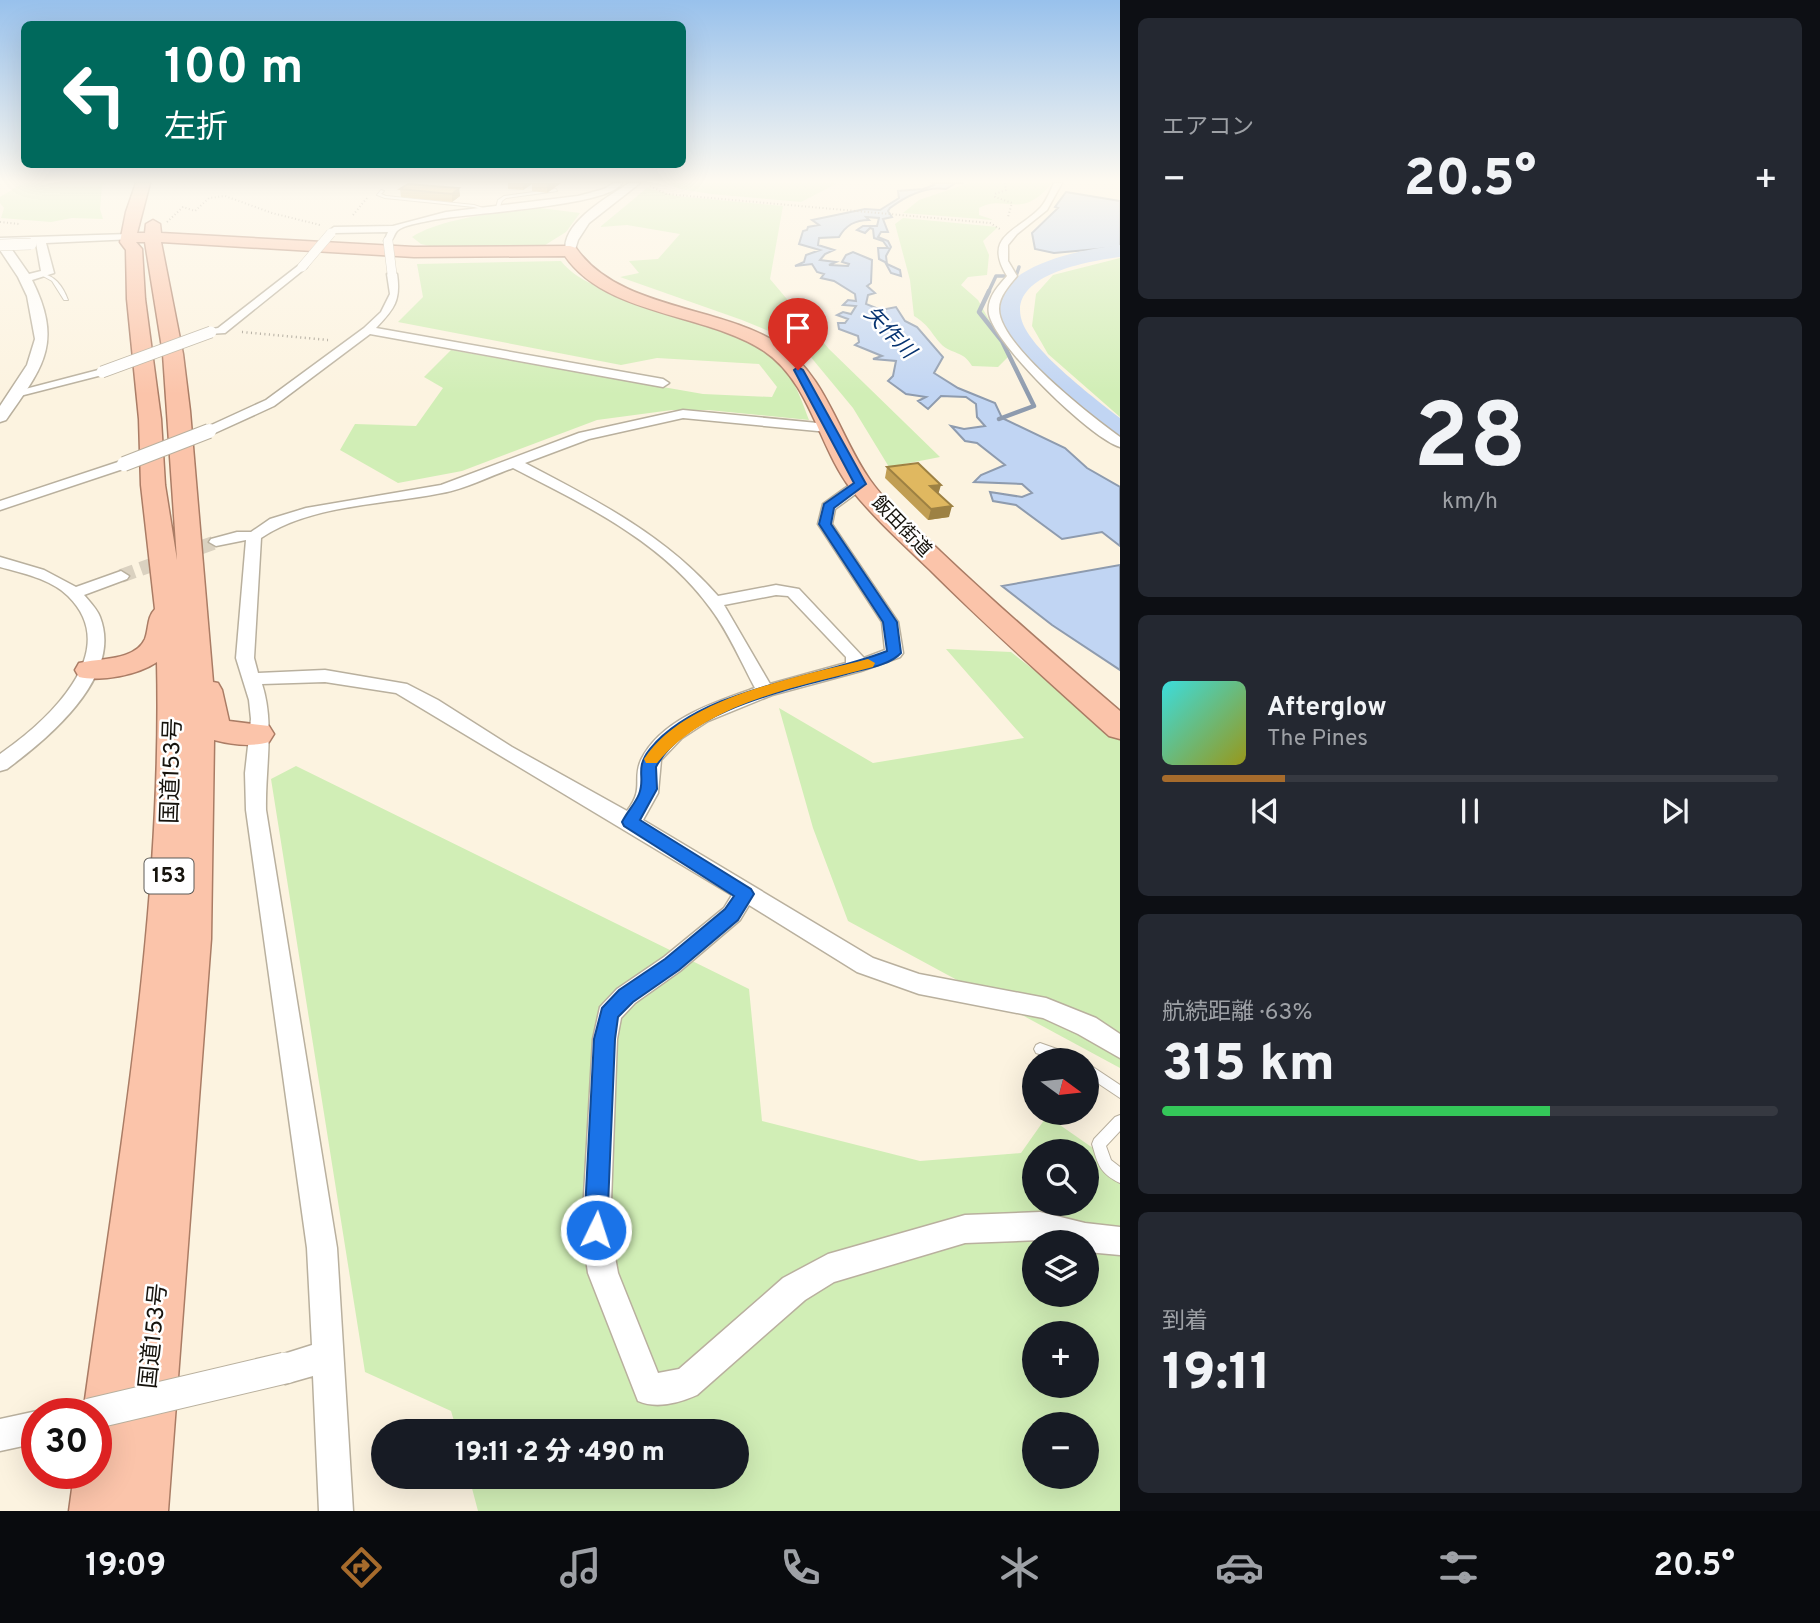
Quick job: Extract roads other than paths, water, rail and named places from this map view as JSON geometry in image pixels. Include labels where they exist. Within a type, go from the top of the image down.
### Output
[{"type":"highway","name":"国道153号","points":[[99,1511],[152,1073],[165,937],[175,742],[173,640],[166,566],[153,485],[150,419],[136,299],[134,254]]},
{"type":"highway","name":"国道153号","points":[[138,1511],[191,939],[198,742],[197,654],[173,355],[149,254]]},
{"type":"highway","points":[[385,254],[419,256],[544,254]]},
{"type":"highway","name":"飯田街道","points":[[570,254],[589,274],[605,283],[738,332],[774,350],[798,370],[860,484],[916,543],[1004,627],[1120,728]]},
{"type":"highway","points":[[90,670],[137,661],[156,648],[163,633],[166,566]]},
{"type":"highway","name":"153","points":[[197,654],[206,683],[210,720],[214,726],[233,733],[258,734]]},
{"type":"highway","points":[[90,670],[140,673],[159,680],[166,696],[175,742]]},
{"type":"street","points":[[0,417],[42,344],[37,302],[26,278],[6,254]]},
{"type":"street","points":[[26,278],[45,275],[49,270],[41,254]]},
{"type":"street","points":[[16,393],[102,372],[216,332],[302,267],[313,254]]},
{"type":"street","points":[[0,506],[124,464],[211,430],[270,402],[368,330],[385,313],[395,294],[390,254]]},
{"type":"street","points":[[1002,254],[1002,259],[1012,276],[993,305],[995,320],[1004,338],[1075,409],[1120,443]]},
{"type":"street","points":[[368,330],[663,383]]},
{"type":"street","points":[[216,542],[237,536],[254,536],[275,522],[297,514],[444,489],[584,436],[683,414],[828,428]]},
{"type":"street","points":[[514,463],[608,512],[671,555],[714,602],[765,691]]},
{"type":"street","points":[[630,822],[646,798],[649,789],[648,767],[655,754],[669,739],[702,716],[765,691],[855,667],[894,653],[890,622],[825,524],[828,507],[860,484]]},
{"type":"street","points":[[254,536],[245,658],[258,700],[256,810],[322,1248],[336,1511]]},
{"type":"street","points":[[0,562],[54,581],[74,593],[89,611],[95,625],[95,654],[80,688],[54,721],[0,764]]},
{"type":"street","points":[[74,593],[121,576]]},
{"type":"street","points":[[714,602],[776,590],[793,592],[855,656],[855,667]]},
{"type":"street","points":[[251,678],[325,676],[401,688],[432,704],[505,752],[630,822],[841,952],[883,972],[919,984],[1045,1008],[1087,1026],[1120,1047]]},
{"type":"street","points":[[744,894],[732,914],[672,964],[626,996],[609,1014],[605,1039],[596,1230],[603,1273],[649,1390],[687,1384],[794,1289],[828,1269],[965,1229],[1040,1226],[1085,1237],[1120,1241]]},
{"type":"street","points":[[112,1409],[327,1357]]},
{"type":"street","points":[[0,1435],[21,1430]]},
{"type":"lane","points":[[45,275],[54,280],[66,299]]},
{"type":"lane","points":[[1099,1077],[1120,1092]]},
{"type":"lane","points":[[1120,1121],[1099,1144],[1105,1164],[1120,1176]]},
{"type":"water","points":[[826,254],[820,260],[836,262],[829,265],[848,266],[849,264],[842,262],[849,254],[872,260],[871,283],[867,286],[875,293],[868,295],[866,304],[881,310],[896,307],[905,321],[917,327],[943,357],[934,373],[958,388],[995,403],[1002,418],[1065,448],[1087,468],[1120,487],[1120,546],[1102,532],[1062,539],[1016,505],[993,501],[990,492],[1022,497],[1032,493],[1022,484],[974,482],[981,475],[1005,465],[977,443],[965,441],[951,426],[964,429],[985,426],[977,417],[976,404],[966,397],[941,396],[928,409],[918,401],[926,397],[906,394],[888,381],[893,376],[896,361],[873,359],[882,356],[855,345],[859,342],[858,336],[839,329],[838,323],[845,323],[848,319],[837,315],[843,312],[851,314],[856,306],[843,305],[848,300],[856,301],[855,294],[834,281],[821,278],[824,274],[817,272],[812,264],[795,266],[804,262],[806,255]]},
{"type":"water","points":[[879,254],[887,254],[887,264],[900,270],[901,276],[891,273],[885,262],[879,259]]},
{"type":"water","points":[[1120,565],[1120,670],[1052,625],[1002,586]]},
{"type":"waterway","name":"矢作川","points":[[1103,254],[1067,261],[1030,277],[1017,289],[1010,303],[1010,321],[1016,333],[1042,363],[1076,396],[1120,431]]},
{"type":"waterway","points":[[988,293],[996,276],[1016,276],[1019,267]]},
{"type":"waterway","points":[[989,291],[979,312],[1002,341],[1034,406],[999,419]]},
{"type":"tunnel","points":[[121,576],[216,542]]}]
